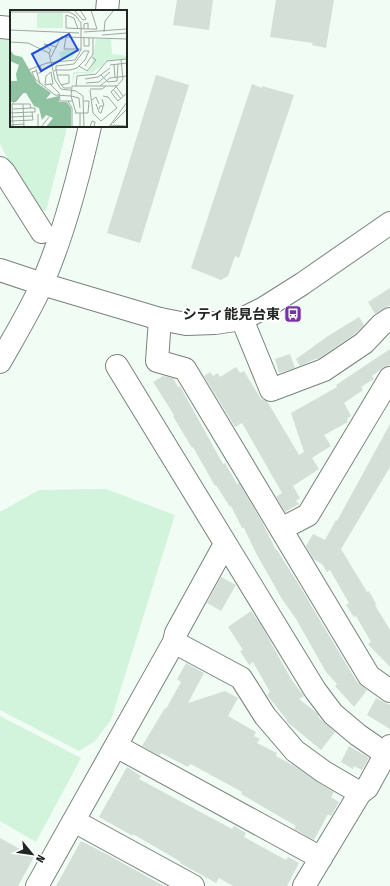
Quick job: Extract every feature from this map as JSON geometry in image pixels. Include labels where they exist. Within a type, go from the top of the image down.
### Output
[{"type":"street","points":[[107,10],[108,0]]},
{"type":"street","points":[[0,27],[10,28]]},
{"type":"street","points":[[0,362],[42,284],[57,245],[76,186],[90,127]]},
{"type":"street","points":[[0,168],[42,232]]},
{"type":"street","points":[[0,270],[160,319],[186,324],[216,323],[242,319],[264,308],[302,284],[390,223]]},
{"type":"street","points":[[160,319],[157,361],[185,369],[369,676],[390,691]]},
{"type":"street","points":[[242,319],[271,390],[324,370],[364,343],[381,325],[390,320]]},
{"type":"street","points":[[117,366],[314,690],[333,714],[358,735],[388,752],[367,788],[360,793],[304,886]]},
{"type":"street","points":[[280,529],[308,515],[390,378]]},
{"type":"street","points":[[37,886],[174,642],[176,632],[225,544]]},
{"type":"street","points":[[174,642],[241,678],[265,716],[295,751],[324,772],[360,793]]},
{"type":"street","points":[[116,746],[320,858]]},
{"type":"street","points":[[74,821],[194,886]]},
{"type":"green space","points":[[0,38],[10,40],[10,127],[67,127],[46,211],[35,210],[0,144]]},
{"type":"green space","points":[[106,489],[175,515],[111,720],[95,741],[79,751],[0,710],[0,512],[39,490]]},
{"type":"green space","points":[[0,716],[81,758],[36,842],[0,821]]},
{"type":"building","points":[[177,0],[213,0],[209,30],[173,25]]},
{"type":"building","points":[[276,0],[334,0],[326,48],[312,45],[313,43],[270,37]]},
{"type":"building","points":[[156,75],[189,85],[140,243],[107,233]]},
{"type":"building","points":[[252,84],[262,88],[262,86],[294,95],[239,258],[235,256],[228,276],[221,280],[191,268]]},
{"type":"building","points":[[390,288],[390,305],[375,314],[368,302]]},
{"type":"building","points":[[359,317],[364,325],[356,333],[318,359],[300,366],[296,359],[328,336]]},
{"type":"building","points":[[390,349],[390,365],[384,367],[372,376],[374,379],[361,387],[363,390],[344,403],[351,416],[347,419],[348,422],[324,435],[331,446],[312,458],[319,469],[293,486],[300,498],[296,501],[299,504],[285,512],[276,497],[282,493],[242,423],[235,427],[204,376],[210,372],[213,376],[218,373],[220,377],[236,367],[240,373],[244,371],[261,399],[267,401],[299,455],[304,452],[291,413],[337,387],[336,385]]},
{"type":"building","points":[[290,354],[295,368],[279,373],[275,359]]},
{"type":"building","points":[[163,376],[173,378],[178,387],[179,386],[181,388],[223,464],[225,463],[237,484],[239,483],[262,522],[276,550],[309,601],[357,682],[367,690],[354,707],[335,686],[337,684],[326,672],[296,619],[282,599],[231,506],[230,507],[216,485],[215,486],[153,382]]},
{"type":"building","points":[[390,424],[390,467],[341,549],[367,592],[369,591],[376,604],[375,605],[390,630],[390,667],[368,644],[371,642],[356,616],[354,617],[346,605],[349,603],[330,570],[327,572],[322,564],[313,559],[306,546],[313,534],[325,540]]},
{"type":"building","points":[[221,577],[236,585],[221,611],[207,603]]},
{"type":"building","points":[[251,611],[261,625],[291,679],[304,696],[299,699],[317,713],[319,716],[318,717],[335,732],[321,750],[286,721],[287,720],[267,695],[270,692],[253,662],[249,665],[240,651],[243,650],[228,627]]},
{"type":"building","points":[[186,663],[204,673],[188,703],[225,691],[238,698],[228,716],[256,732],[254,736],[260,739],[257,743],[277,753],[276,756],[296,767],[334,792],[331,797],[339,802],[331,816],[328,814],[314,840],[294,829],[296,826],[241,794],[242,792],[190,764],[188,767],[161,753],[160,756],[142,746],[165,708],[166,709],[181,682],[177,679]]},
{"type":"building","points":[[376,698],[390,705],[390,729],[367,715]]},
{"type":"building","points":[[349,746],[369,758],[362,770],[354,766],[353,769],[341,762]]},
{"type":"building","points":[[127,767],[141,776],[139,779],[232,829],[234,826],[246,833],[244,837],[286,860],[288,857],[299,863],[287,886],[233,886],[219,878],[216,883],[133,834],[133,836],[99,817]]},
{"type":"building","points":[[0,838],[34,857],[18,886],[0,886]]},
{"type":"building","points":[[81,841],[108,855],[164,886],[56,886]]},
{"type":"place","name":"シティ能見台東","points":[[293,314]]}]
